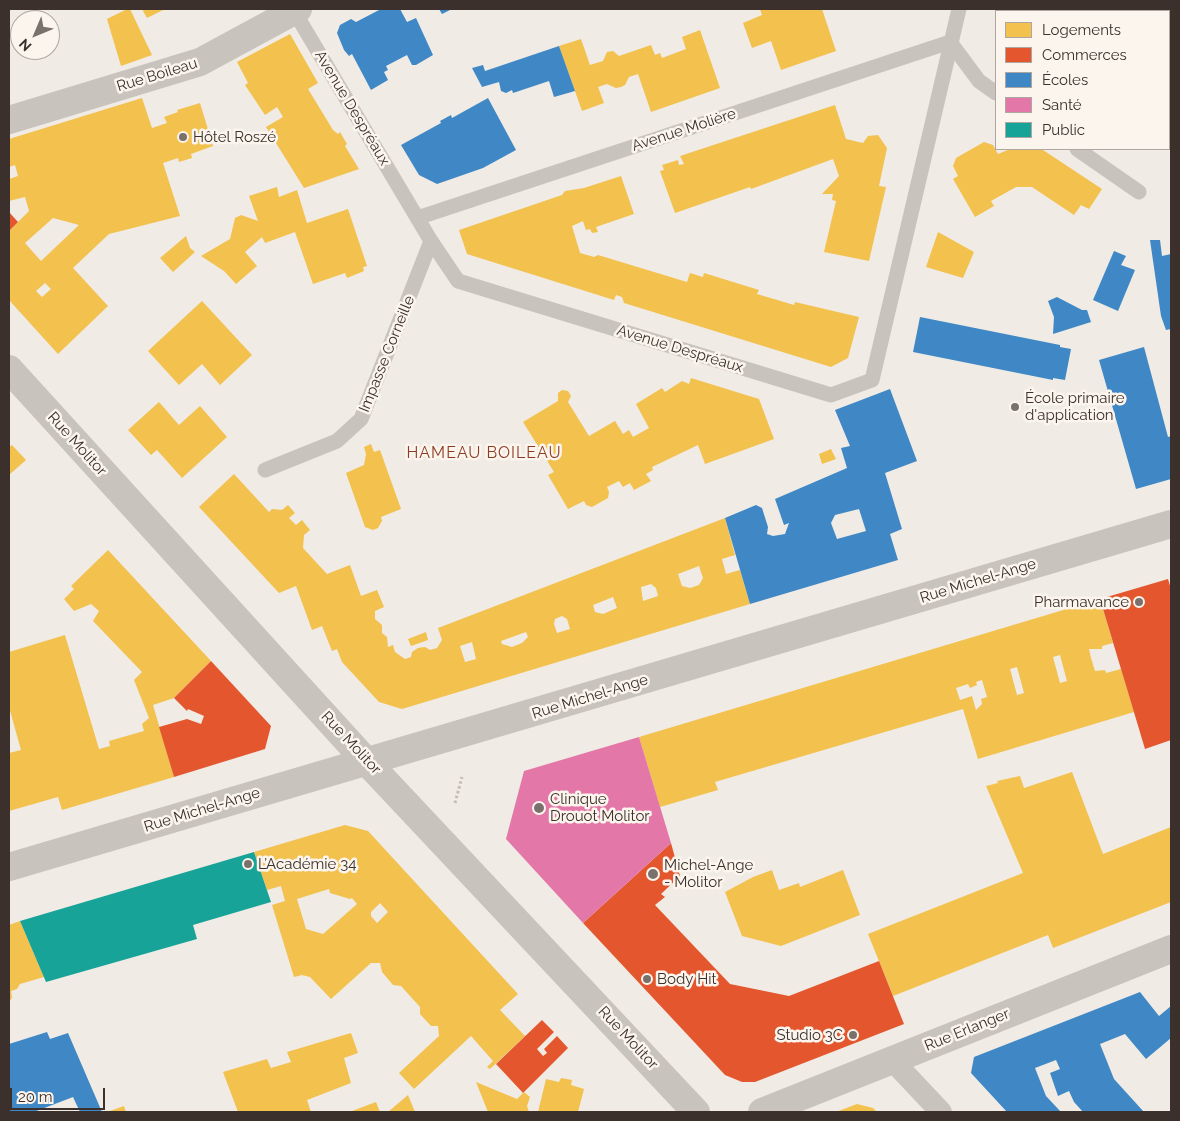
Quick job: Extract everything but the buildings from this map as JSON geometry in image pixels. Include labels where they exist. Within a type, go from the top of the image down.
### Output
[{"type":"street","name":"Rue Boileau","points":[[9,120],[200,62],[296,10]]},
{"type":"street","name":"Rue Molitor","points":[[9,369],[366,760],[696,1112]]},
{"type":"street","name":"Rue Michel-Ange","points":[[9,867],[366,760],[443,741],[1171,524]]},
{"type":"street","name":"Rue Erlanger","points":[[762,1112],[1171,949]]},
{"type":"street","points":[[892,1060],[941,1112]]},
{"type":"lane","points":[[959,9],[950,42],[980,81],[995,92]]},
{"type":"lane","name":"Avenue Despréaux","points":[[296,10],[431,242],[458,281],[831,395],[872,380],[950,42]]},
{"type":"lane","name":"Avenue Molière","points":[[417,218],[950,42]]},
{"type":"lane","points":[[1078,150],[1139,192]]},
{"type":"lane","name":"Impasse Corneille","points":[[265,470],[337,441],[361,419],[431,242]]},
{"type":"path","points":[[455,804],[462,777]]},
{"type":"place","name":"Hôtel Roszé","points":[[183,137]]},
{"type":"place","name":"École primaire d'application","points":[[1015,407]]},
{"type":"place","name":"Pharmavance","points":[[1139,602]]},
{"type":"place","name":"Clinique Drouot Molitor","points":[[539,808]]},
{"type":"place","name":"L’Académie 34","points":[[248,864]]},
{"type":"place","name":"Michel-Ange - Molitor","points":[[653,874]]},
{"type":"place","name":"Body Hit","points":[[647,979]]},
{"type":"place","name":"Studio 3C","points":[[853,1035]]},
{"type":"district","name":"HAMEAU BOILEAU","points":[[484,453]]}]
